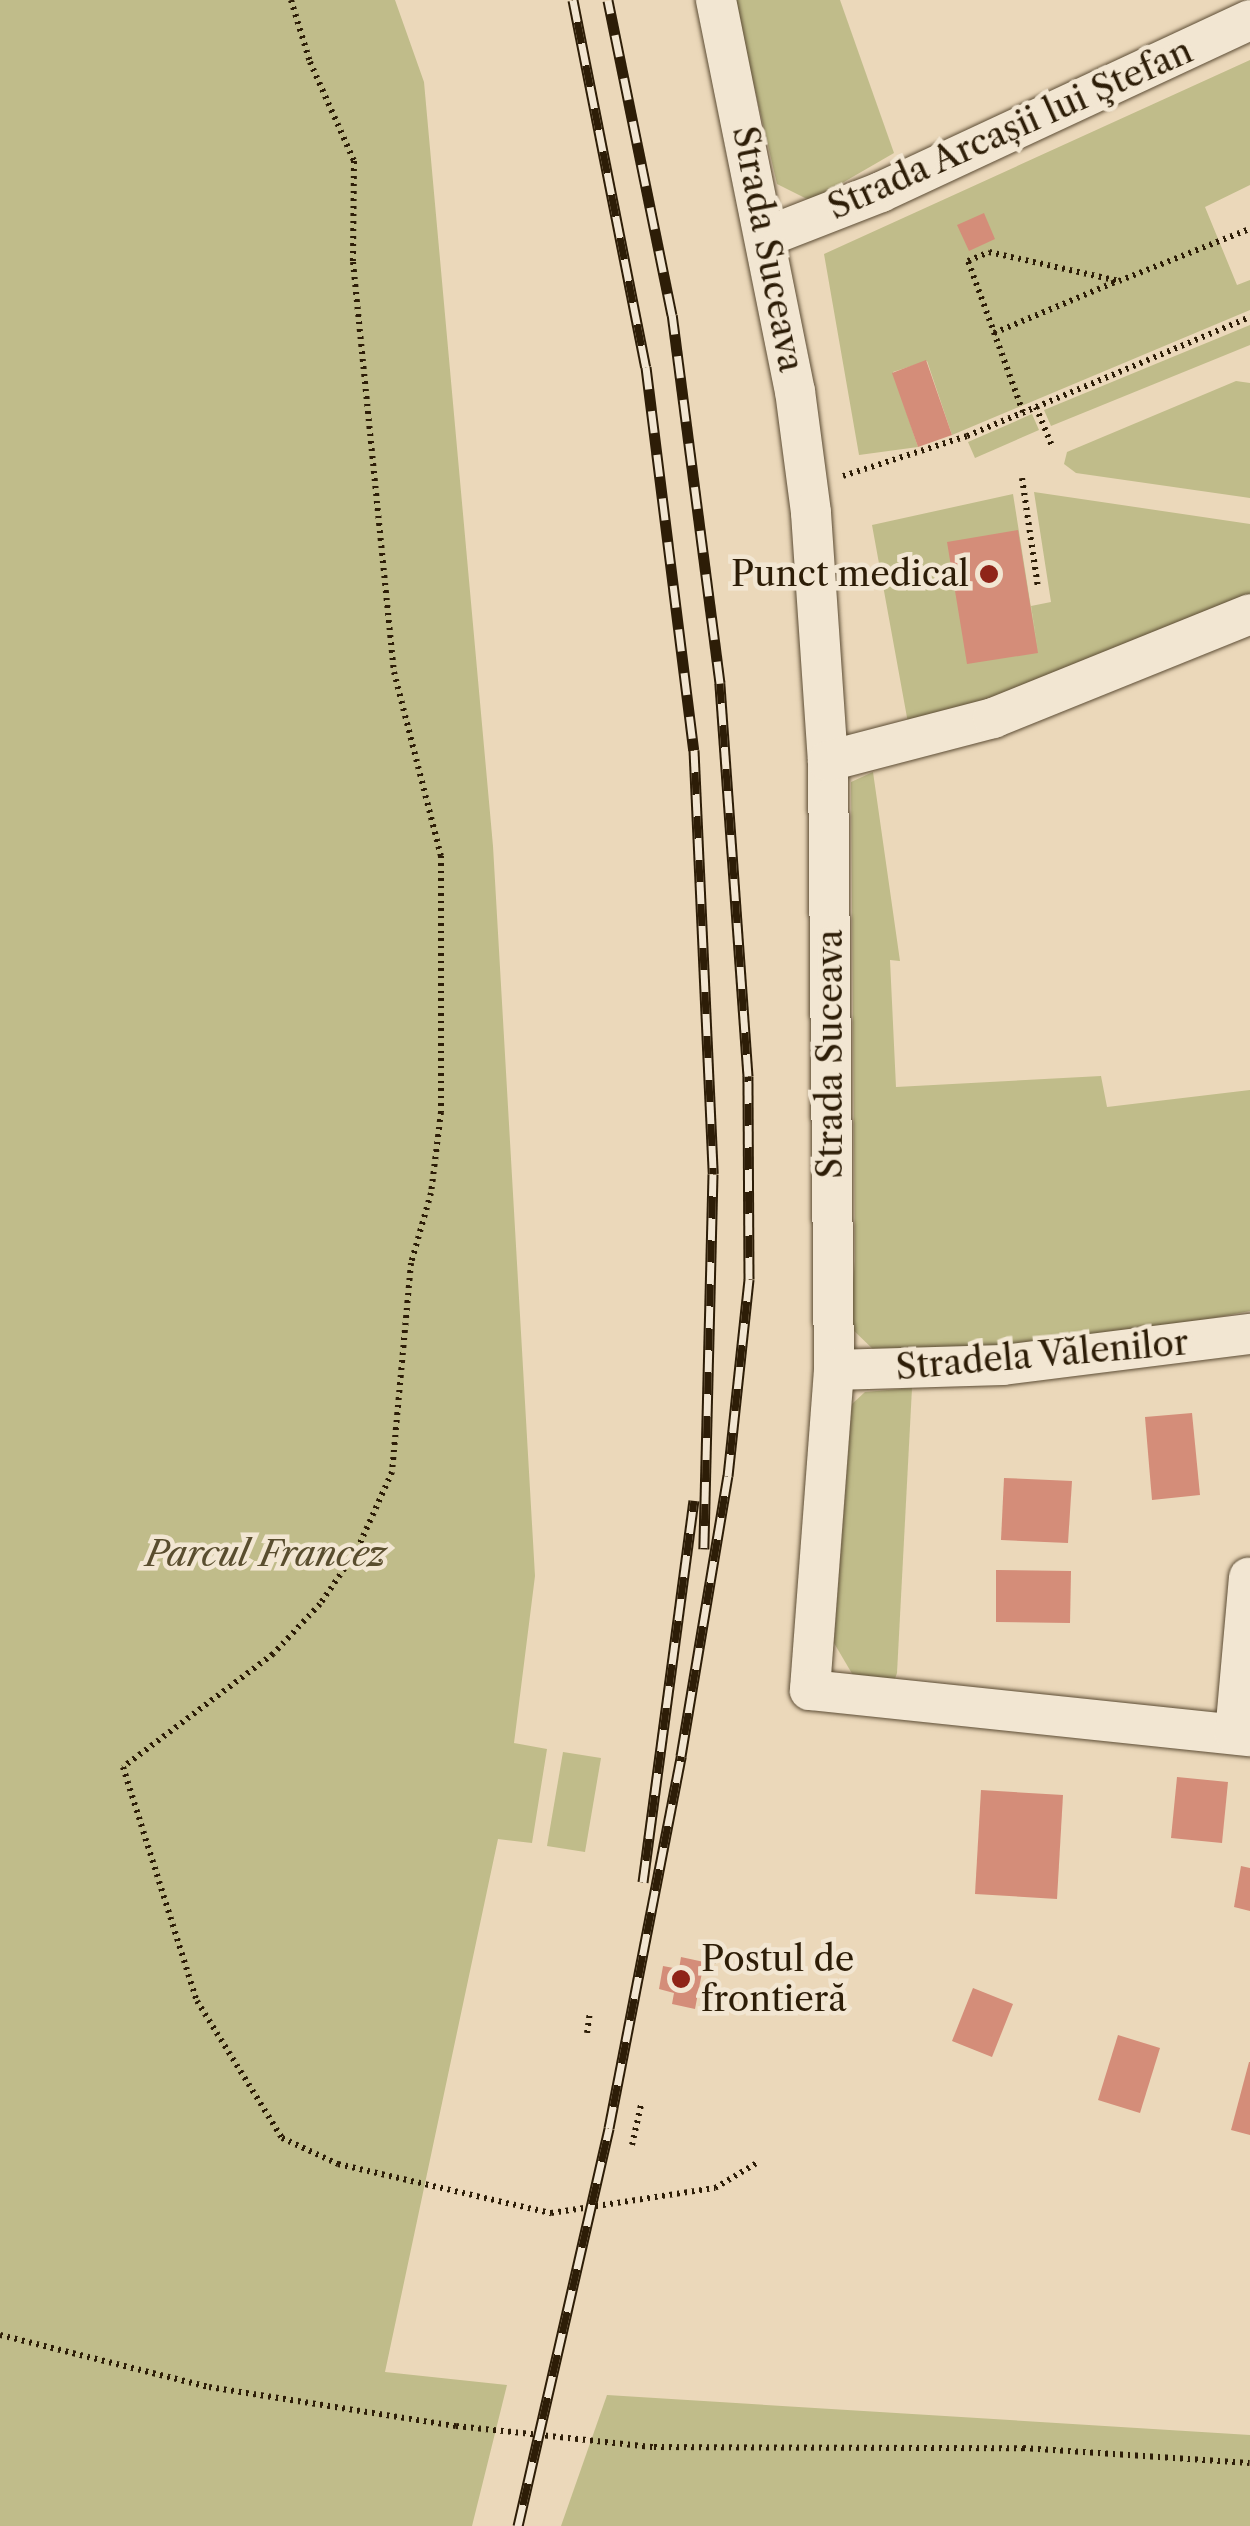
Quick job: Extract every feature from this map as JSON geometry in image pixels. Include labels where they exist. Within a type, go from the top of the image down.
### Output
[{"type":"street","name":"Strada Suceava","points":[[716,0],[768,236],[808,486],[828,761],[834,1370],[810,1690],[1242,1735],[1250,1578]]},
{"type":"street","name":"Strada Arcașii lui Ştefan","points":[[768,236],[881,192],[1250,20]]},
{"type":"street","points":[[828,761],[993,718],[1250,614]]},
{"type":"street","name":"Stradela Vălenilor","points":[[834,1370],[1003,1365],[1250,1334]]},
{"type":"path","points":[[291,0],[310,62],[354,162],[352,262],[394,672],[440,856],[442,1112],[431,1193],[411,1263],[392,1472],[356,1550],[320,1604],[274,1654],[123,1767],[197,2002],[282,2138],[338,2164],[551,2213],[715,2188],[760,2161]]},
{"type":"path","points":[[994,332],[1250,229]]},
{"type":"path","points":[[1023,412],[968,261],[989,252],[1119,281]]},
{"type":"path","points":[[808,486],[1023,412],[1250,317]]},
{"type":"path","points":[[1036,407],[1052,446]]},
{"type":"path","points":[[1022,478],[1038,588]]},
{"type":"path","points":[[714,1960],[786,1969]]},
{"type":"path","points":[[587,2033],[590,2012]]},
{"type":"path","points":[[632,2145],[641,2105]]},
{"type":"path","points":[[0,2334],[209,2387],[456,2426],[654,2447],[1023,2448],[1250,2463]]},
{"type":"green space","name":"Parcul Francez","points":[[0,0],[395,0],[424,82],[493,846],[535,1576],[514,1743],[547,1749],[532,1843],[498,1839],[385,2372],[507,2385],[472,2526],[0,2526]]},
{"type":"green space","points":[[734,0],[840,0],[894,153],[811,201],[777,184]]},
{"type":"green space","points":[[1250,60],[1250,185],[1205,207],[1237,285],[1250,280],[1250,310],[952,435],[927,361],[893,372],[918,447],[859,455],[824,254]]},
{"type":"green space","points":[[1250,325],[1250,345],[1051,426],[1044,410]]},
{"type":"green space","points":[[1236,381],[1250,383],[1250,498],[1076,473],[1064,464],[1067,452]]},
{"type":"green space","points":[[1032,414],[1039,430],[975,458],[968,442]]},
{"type":"green space","points":[[1034,492],[1250,524],[1250,595],[949,717],[908,723],[872,525],[1013,494],[1038,652],[1031,606],[1051,602]]},
{"type":"green space","points":[[873,772],[900,961],[890,960],[896,1087],[1101,1076],[1107,1107],[1250,1090],[1250,1311],[1083,1343],[877,1353],[849,1326],[855,1261],[851,782]]},
{"type":"green space","points":[[912,1388],[897,1673],[892,1687],[854,1677],[834,1643],[852,1404],[865,1392]]},
{"type":"green space","points":[[563,1752],[601,1758],[585,1852],[547,1846]]},
{"type":"green space","points":[[607,2395],[1250,2435],[1250,2526],[561,2526]]},
{"type":"building","points":[[984,213],[995,239],[969,251],[957,225]]},
{"type":"building","points":[[926,360],[952,435],[918,447],[892,373]]},
{"type":"building","name":"Punct medical","points":[[1018,530],[1038,653],[967,664],[947,542]]},
{"type":"building","points":[[1192,1413],[1200,1495],[1152,1500],[1145,1417]]},
{"type":"building","points":[[1004,1478],[1072,1481],[1068,1543],[1001,1540]]},
{"type":"building","points":[[996,1570],[1071,1571],[1070,1623],[996,1622]]},
{"type":"building","points":[[1177,1777],[1228,1782],[1222,1843],[1171,1838]]},
{"type":"building","points":[[981,1790],[1063,1795],[1057,1899],[975,1894]]},
{"type":"building","points":[[1241,1866],[1250,1868],[1250,1911],[1234,1907]]},
{"type":"building","name":"Postul de frontieră","points":[[681,1957],[704,1962],[695,2009],[672,2004],[674,1993],[659,1989],[663,1966],[679,1969]]},
{"type":"building","points":[[973,1988],[1013,2004],[992,2057],[952,2041]]},
{"type":"building","points":[[1118,2035],[1160,2048],[1140,2113],[1098,2100]]},
{"type":"building","points":[[1250,2062],[1250,2135],[1231,2130]]},
{"type":"railway","points":[[573,0],[646,367],[694,750],[713,1174],[704,1549]]},
{"type":"railway","points":[[518,2526],[609,2128],[681,1756],[728,1476],[749,1279],[748,1076],[720,683],[672,315],[608,0]]},
{"type":"railway","points":[[643,1882],[694,1500]]},
{"type":"place","name":"Punct medical","points":[[989,574]]},
{"type":"place","name":"Postul de frontieră","points":[[681,1979]]}]
